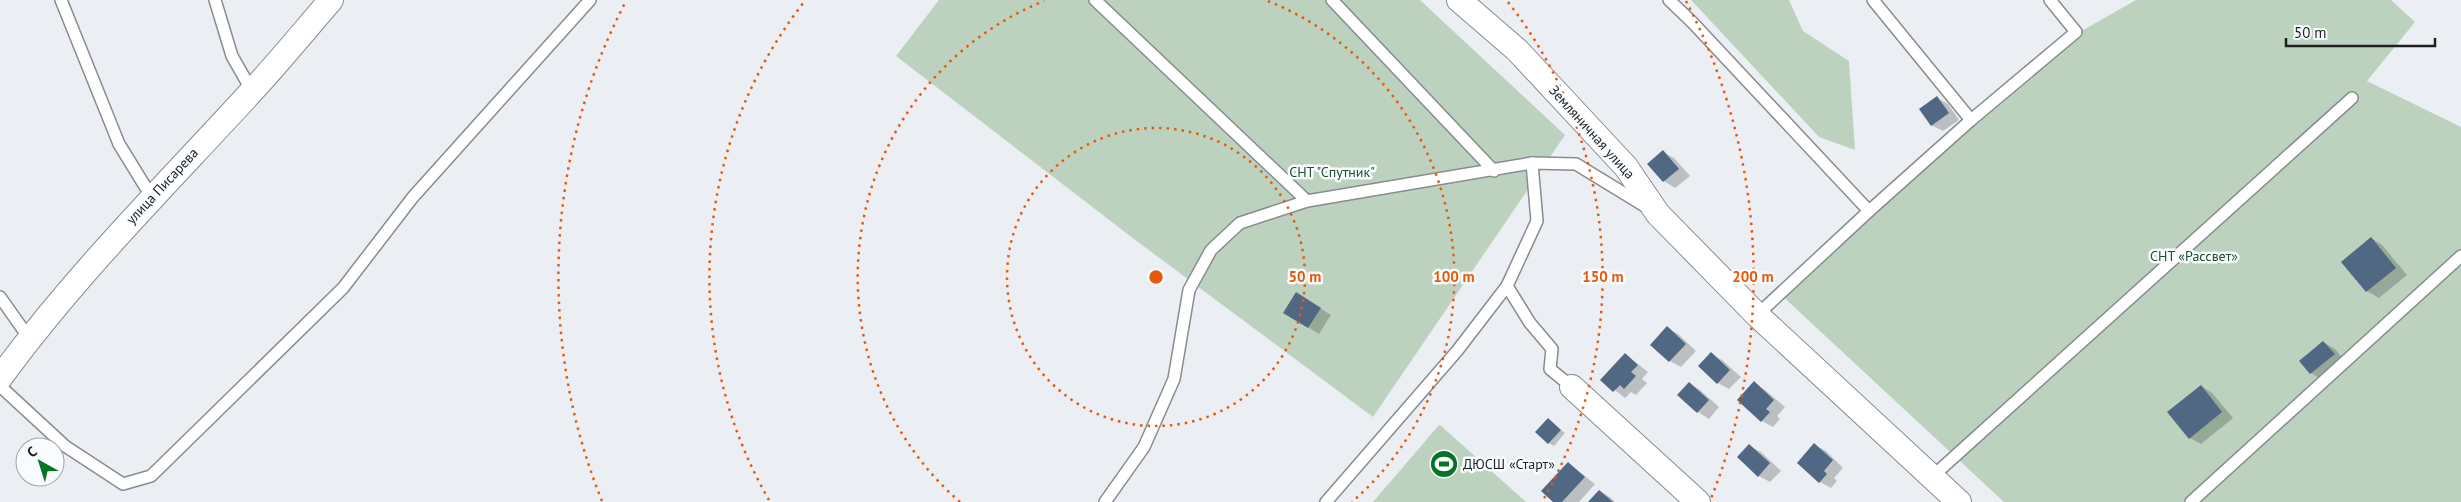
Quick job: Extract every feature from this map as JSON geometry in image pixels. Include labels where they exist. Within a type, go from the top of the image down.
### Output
[{"type":"street","name":"улица Писарева","points":[[0,378],[29,338],[152,196],[252,91],[331,0]]},
{"type":"street","name":"Земляничная улица","points":[[1459,0],[1517,50],[1626,167],[1658,214],[1757,315],[1959,502]]},
{"type":"street","points":[[1572,387],[1698,502]]},
{"type":"lane","points":[[61,0],[119,144],[152,196]]},
{"type":"lane","points":[[215,0],[232,56],[252,91]]},
{"type":"lane","points":[[0,386],[65,446],[123,484],[151,476],[343,288],[413,197],[590,0]]},
{"type":"lane","points":[[1095,0],[1307,201]]},
{"type":"lane","points":[[1332,0],[1494,171]]},
{"type":"lane","points":[[1669,0],[1692,22],[1869,211]]},
{"type":"lane","points":[[1873,0],[1971,120]]},
{"type":"lane","points":[[1757,315],[1971,120],[2076,32],[2050,0]]},
{"type":"lane","points":[[1933,476],[2352,98]]},
{"type":"lane","points":[[1105,502],[1144,446],[1174,379],[1189,290],[1211,250],[1240,222],[1307,201],[1532,164],[1576,164],[1658,214]]},
{"type":"lane","points":[[1326,502],[1457,350],[1507,286],[1537,221],[1532,164]]},
{"type":"lane","points":[[2191,502],[2461,256]]},
{"type":"lane","points":[[1507,286],[1530,323],[1552,349],[1550,369],[1572,387]]},
{"type":"lane","points":[[0,297],[29,338]]},
{"type":"green space","name":"СНТ \"Спутник\"","points":[[939,0],[1420,0],[1565,135],[1373,417],[1134,239],[896,56]]},
{"type":"green space","points":[[1691,0],[1789,0],[1803,31],[1849,61],[1855,150],[1819,137]]},
{"type":"green space","name":"СНТ «Рассвет»","points":[[2136,0],[2391,0],[2415,22],[2367,81],[2461,127],[2461,502],[2004,502],[1777,291],[2078,33]]},
{"type":"green space","name":"ДЮСШ «Старт»","points":[[1440,425],[1526,502],[1373,502]]},
{"type":"building","points":[[1937,96],[1949,113],[1931,126],[1919,109]]},
{"type":"building","points":[[1663,150],[1679,169],[1663,182],[1647,164]]},
{"type":"building","points":[[2371,237],[2396,268],[2366,292],[2341,262]]},
{"type":"building","points":[[1296,292],[1321,308],[1308,328],[1283,313]]},
{"type":"building","points":[[1667,326],[1686,344],[1669,362],[1650,345]]},
{"type":"building","points":[[2323,341],[2335,354],[2310,374],[2299,361]]},
{"type":"building","points":[[1711,352],[1730,370],[1717,384],[1698,366]]},
{"type":"building","points":[[1625,353],[1638,365],[1631,372],[1636,376],[1624,389],[1620,385],[1613,392],[1600,380]]},
{"type":"building","points":[[1754,381],[1774,400],[1766,409],[1770,412],[1761,422],[1737,400]]},
{"type":"building","points":[[1689,382],[1709,400],[1697,413],[1677,395]]},
{"type":"building","points":[[2201,385],[2222,412],[2189,439],[2167,412]]},
{"type":"building","points":[[1548,418],[1561,430],[1548,444],[1535,432]]},
{"type":"building","points":[[1814,443],[1833,460],[1824,471],[1827,474],[1819,483],[1797,463]]},
{"type":"building","points":[[1749,444],[1770,463],[1758,477],[1737,457]]},
{"type":"building","points":[[1568,462],[1585,477],[1562,502],[1553,502],[1541,491]]},
{"type":"building","points":[[1599,490],[1613,502],[1588,502]]},
{"type":"place","name":"ДЮСШ «Старт»","points":[[1444,464]]}]
